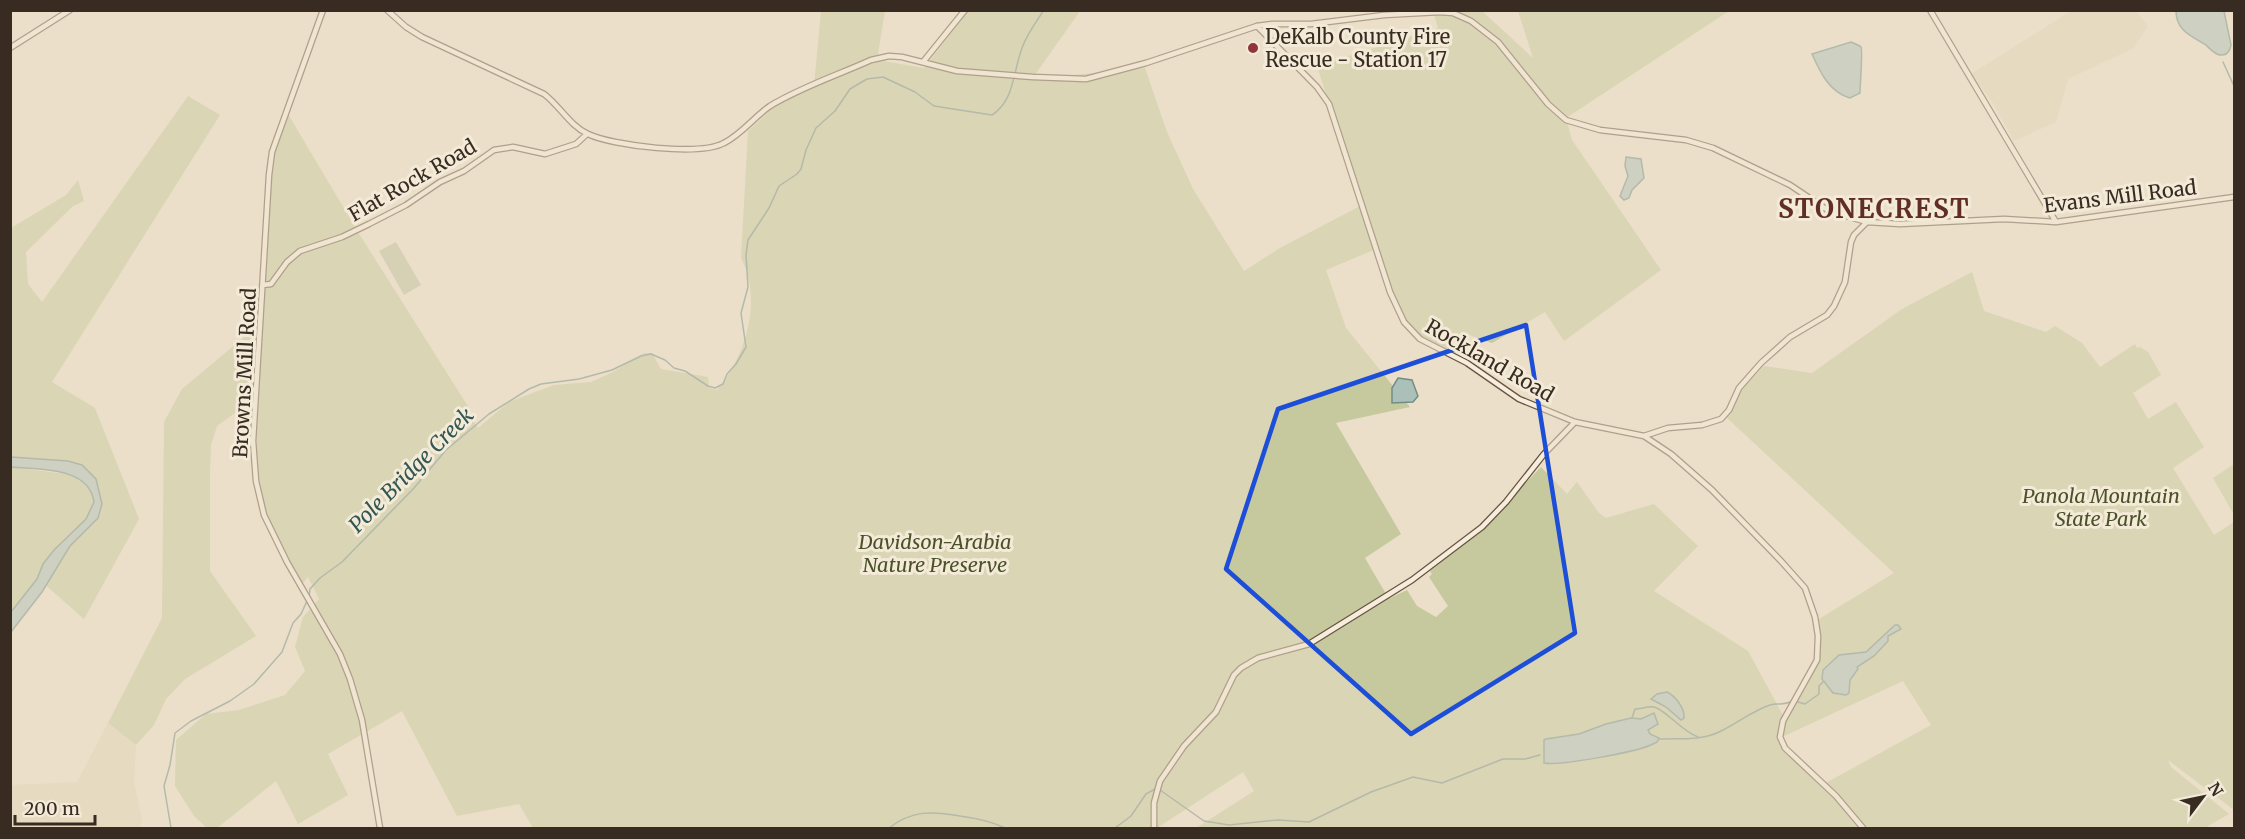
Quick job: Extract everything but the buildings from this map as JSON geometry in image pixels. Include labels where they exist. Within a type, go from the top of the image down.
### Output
[{"type":"main road","points":[[10,48],[70,10]]},
{"type":"main road","name":"Browns Mill Road","points":[[323,10],[272,152],[253,441],[256,481],[264,515],[296,578],[340,654],[353,689],[362,720],[380,828]]},
{"type":"main road","name":"Evans Mill Road","points":[[387,10],[406,27],[422,37],[544,94],[571,122],[587,134],[638,145],[684,150],[716,147],[736,136],[768,107],[871,60],[889,56],[957,70],[1073,79],[1099,76],[1146,63],[1257,26],[1311,24],[1384,15],[1440,12],[1452,13],[1471,21],[1498,42],[1548,104],[1566,120],[1600,130],[1686,140],[1713,148],[1790,185],[1829,210],[1867,222],[1900,224],[2004,219],[2056,222],[2235,197]]},
{"type":"main road","points":[[923,62],[965,10]]},
{"type":"main road","points":[[1930,10],[2056,222]]},
{"type":"main road","name":"Rockland Road","points":[[1257,26],[1317,87],[1329,104],[1389,292],[1395,307],[1412,332],[1429,345],[1467,363],[1520,399],[1575,422],[1644,436],[1671,454],[1730,507],[1805,588],[1817,624],[1817,660],[1783,721],[1780,736],[1785,748],[1836,796],[1863,828]]},
{"type":"main road","name":"Flat Rock Road","points":[[263,285],[271,284],[300,251],[342,237],[406,205],[440,182],[464,171],[494,150],[513,147],[544,154],[576,144],[587,134]]},
{"type":"main road","points":[[1644,436],[1668,428],[1702,425],[1721,419],[1729,410],[1739,388],[1761,363],[1790,338],[1827,315],[1834,306],[1845,282],[1851,242],[1854,235],[1867,222]]},
{"type":"main road","points":[[1154,828],[1154,803],[1160,781],[1184,746],[1216,712],[1234,675],[1241,668],[1258,658],[1305,646],[1412,580],[1482,527],[1506,502],[1544,454],[1575,422]]},
{"type":"highlighted area","points":[[1526,325],[1575,633],[1411,734],[1226,569],[1278,409]]},
{"type":"shaded area","points":[[2071,11],[2136,11],[2148,26],[2134,48],[2068,79],[2056,122],[2014,141],[1993,103],[1971,74]]},
{"type":"shaded area","points":[[108,723],[136,745],[134,783],[142,819],[140,828],[11,828],[10,785],[77,782]]},
{"type":"green space","points":[[821,11],[885,11],[877,60],[924,68],[968,11],[1080,11],[1032,79],[1145,68],[1167,132],[1193,189],[1244,271],[1280,248],[1362,205],[1317,66],[1438,28],[1433,11],[1482,11],[1533,58],[1518,11],[1729,11],[1566,118],[1572,140],[1661,270],[1564,341],[1545,312],[1492,343],[1464,333],[1454,356],[1428,346],[1416,338],[1407,327],[1393,303],[1376,249],[1326,270],[1346,328],[1410,407],[1336,423],[1401,534],[1365,558],[1386,594],[1390,598],[1407,590],[1417,606],[1436,617],[1448,606],[1429,577],[1432,574],[1430,571],[1473,537],[1541,467],[1567,494],[1577,482],[1599,513],[1606,518],[1654,504],[1698,546],[1654,591],[1748,651],[1785,719],[1820,654],[1819,619],[1894,573],[1726,417],[1738,394],[1764,366],[1812,373],[1902,309],[1972,272],[1984,311],[2046,332],[2055,326],[2082,343],[2100,367],[2135,344],[2137,348],[2140,347],[2148,352],[2161,375],[2133,393],[2148,419],[2176,402],[2204,447],[2173,468],[2214,535],[2234,522],[2234,810],[2168,760],[2171,767],[2229,814],[2208,826],[2209,828],[1196,828],[1254,791],[1243,772],[1157,828],[1157,824],[1153,828],[533,828],[519,804],[457,816],[402,711],[328,754],[348,795],[298,824],[276,781],[217,828],[207,828],[194,816],[175,786],[176,740],[206,714],[239,710],[285,695],[305,671],[295,647],[303,617],[319,599],[308,577],[303,583],[267,515],[259,479],[256,432],[257,397],[217,426],[211,445],[210,474],[210,571],[256,636],[185,679],[166,699],[154,725],[136,745],[108,723],[162,618],[164,422],[182,389],[260,324],[266,207],[274,148],[285,109],[358,232],[469,408],[466,409],[478,428],[509,402],[554,385],[591,382],[644,353],[652,353],[661,369],[708,377],[709,388],[717,390],[736,361],[748,327],[751,309],[751,292],[741,258],[748,131],[785,97],[814,86]],"holes":[[[1903,681],[1931,725],[1824,784],[1782,744],[1780,738]]]},
{"type":"green space","points":[[188,96],[220,115],[52,382],[95,408],[139,519],[84,619],[41,581],[64,542],[98,519],[94,479],[12,458],[11,455],[11,228],[66,195],[78,180],[84,201],[73,206],[26,252],[28,284],[42,302]]},
{"type":"green space","points":[[396,242],[421,285],[404,295],[379,251]]},
{"type":"green space","points":[[2234,464],[2234,515],[2213,478]]},
{"type":"green space","points":[[11,467],[74,475],[87,484],[93,494],[94,502],[86,519],[43,564],[37,579],[11,612]]},
{"type":"water","points":[[2176,11],[2224,11],[2231,45],[2228,52],[2220,55],[2213,52],[2186,32],[2179,23]]},
{"type":"water","points":[[1851,42],[1861,47],[1862,54],[1860,93],[1850,98],[1831,86],[1812,54]]},
{"type":"water","points":[[1626,157],[1641,159],[1644,178],[1632,190],[1629,198],[1624,200],[1620,196],[1628,176],[1625,166]]},
{"type":"water","points":[[1398,378],[1412,380],[1418,396],[1413,402],[1392,403],[1392,388]]},
{"type":"water","points":[[11,457],[68,461],[82,465],[96,479],[102,504],[98,518],[70,546],[42,592],[11,632],[11,612],[37,579],[43,564],[54,550],[86,519],[94,502],[90,490],[73,476],[48,470],[11,467]]},
{"type":"water","points":[[1895,625],[1901,629],[1888,636],[1888,641],[1874,656],[1857,667],[1858,669],[1850,680],[1849,693],[1846,695],[1833,693],[1822,679],[1823,670],[1839,655],[1866,652]]},
{"type":"water","points":[[1667,692],[1681,706],[1684,718],[1681,720],[1666,707],[1651,699],[1657,694]]},
{"type":"water","points":[[1654,713],[1658,724],[1648,730],[1650,734],[1659,738],[1655,743],[1632,751],[1598,758],[1544,763],[1544,740],[1546,739],[1579,734],[1606,724],[1631,718],[1641,719]]},
{"type":"waterway","name":"Pole Bridge Creek","points":[[309,597],[310,589],[320,578],[342,562],[414,488],[446,450],[489,414],[529,389],[541,384],[579,379],[612,370],[641,356],[651,354],[665,360],[674,368],[685,371],[708,386],[715,388],[723,384],[727,374],[746,347],[741,313],[748,287],[746,255],[748,240],[769,208],[779,186],[801,169],[806,150],[816,128],[835,111],[850,89],[867,79],[883,77],[915,92],[934,106],[992,115],[1000,109],[1009,93],[1024,43],[1044,10]]},
{"type":"waterway","points":[[2223,62],[2234,86]]},
{"type":"waterway","name":"Pole Bridge Creek","points":[[171,828],[164,786],[175,733],[254,684],[282,652],[293,623],[301,614],[307,601]]},
{"type":"waterway","points":[[1798,702],[1805,704],[1819,694],[1819,686],[1823,682]]},
{"type":"waterway","points":[[1659,739],[1697,738],[1712,735],[1763,708],[1792,701]]},
{"type":"waterway","points":[[1632,718],[1635,709],[1654,707],[1698,737]]},
{"type":"waterway","points":[[1160,790],[1204,821],[1229,825],[1278,820],[1309,822],[1371,792],[1413,777],[1442,783],[1503,759],[1525,759],[1540,755]]},
{"type":"waterway","points":[[1115,828],[1131,816],[1146,794],[1155,789]]},
{"type":"waterway","points":[[889,828],[906,818],[923,813],[950,814],[994,823],[1005,828]]},
{"type":"place","name":"DeKalb County Fire Rescue - Station 17","points":[[1253,48]]},
{"type":"district","name":"STONECREST","points":[[1874,208]]},
{"type":"park label","name":"Panola Mountain State Park","points":[[2101,506]]},
{"type":"park label","name":"Davidson-Arabia Nature Preserve","points":[[935,552]]}]
